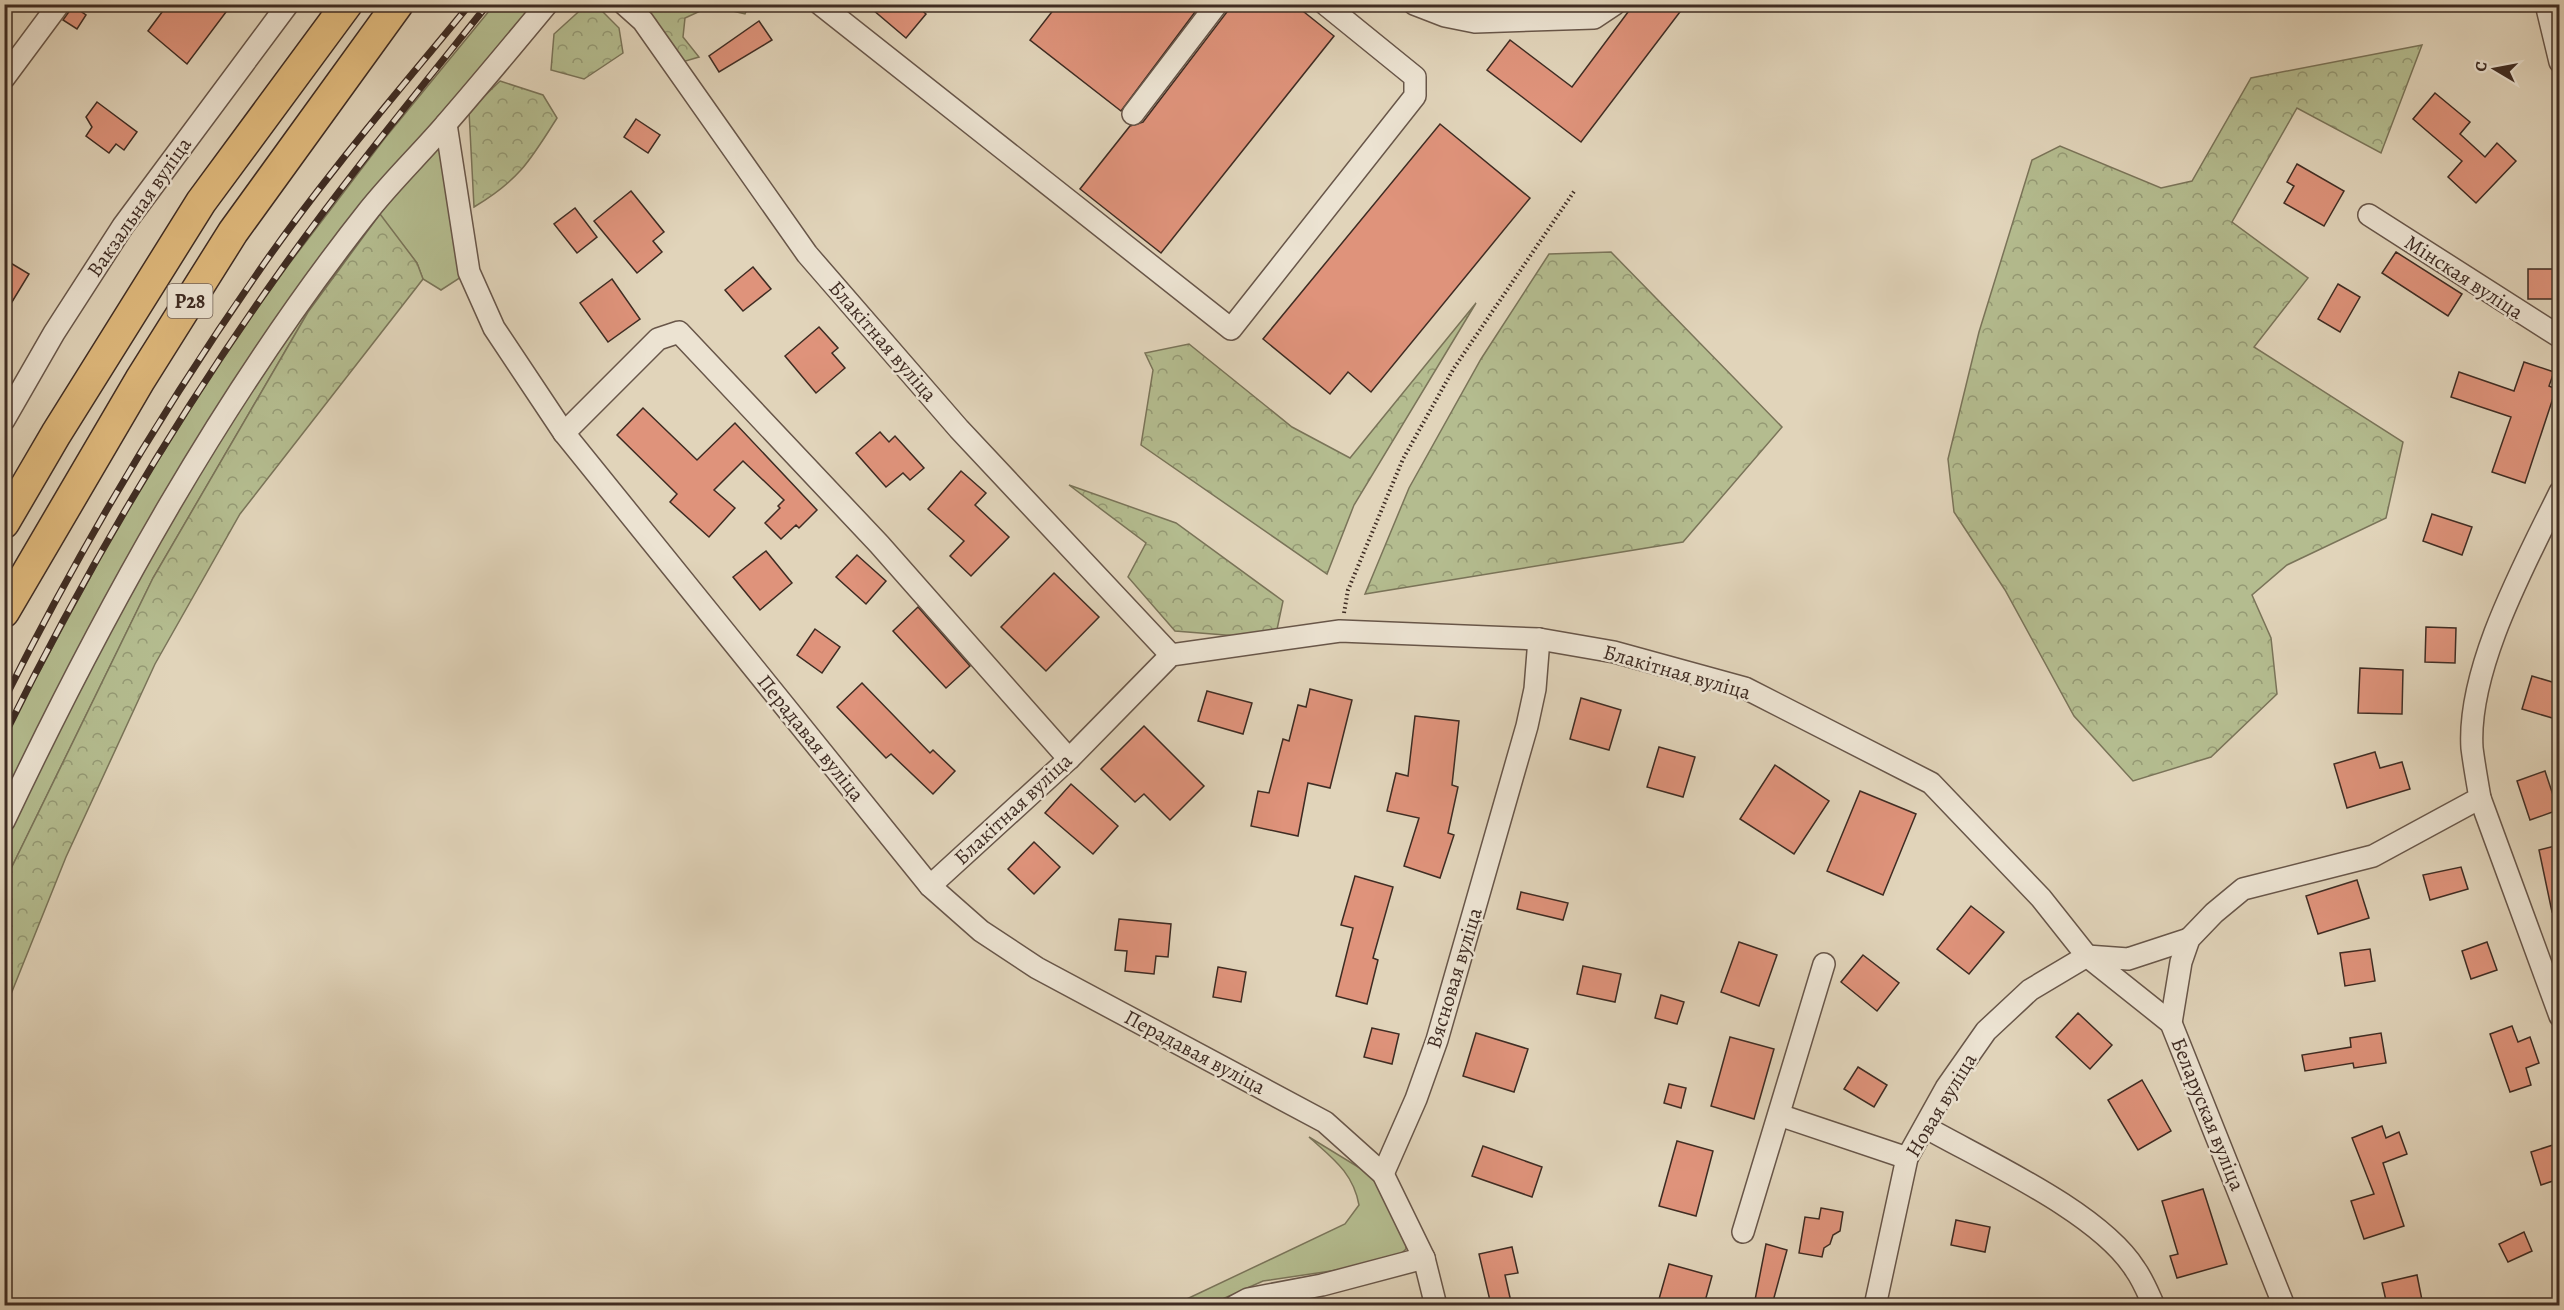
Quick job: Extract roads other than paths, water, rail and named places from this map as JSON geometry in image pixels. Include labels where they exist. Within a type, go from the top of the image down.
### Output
[{"type":"highway","name":"Р28","points":[[4,523],[56,434],[201,202],[347,4]]},
{"type":"highway","name":"Р28","points":[[4,612],[140,380],[233,232],[398,4]]},
{"type":"street","points":[[4,78],[59,4]]},
{"type":"street","name":"Вакзальная вуліца","points":[[4,420],[54,333],[123,226],[288,4]]},
{"type":"street","points":[[4,821],[97,638],[173,502],[235,400],[308,293],[370,209],[446,124],[547,4]]},
{"type":"street","name":"Блакітная вуліца","points":[[624,4],[643,21],[807,254],[959,429],[1171,655]]},
{"type":"street","points":[[820,4],[1231,329],[1415,96],[1415,77],[1325,4]]},
{"type":"street","points":[[1133,114],[1217,4]]},
{"type":"street","points":[[1414,4],[1445,16],[1475,22],[1594,18],[1615,4]]},
{"type":"street","points":[[2546,4],[2559,62]]},
{"type":"street","name":"Перадавая вуліца","points":[[446,124],[469,273],[494,328],[564,433],[930,886],[981,931],[1037,968],[1325,1122],[1383,1174]]},
{"type":"street","name":"Мінская вуліца","points":[[2369,215],[2559,337]]},
{"type":"street","points":[[564,433],[658,339],[679,332],[879,544],[1069,759]]},
{"type":"street","points":[[2559,492],[2507,602],[2488,652],[2475,706],[2472,746],[2480,798],[2559,1016]]},
{"type":"street","name":"Блакітная вуліца","points":[[930,886],[1069,759],[1171,655],[1340,631],[1539,639],[1614,652],[1745,688],[1930,783],[2041,898],[2087,956]]},
{"type":"street","name":"Вясновая вуліца","points":[[1383,1174],[1416,1099],[1463,954],[1536,689],[1539,639]]},
{"type":"street","points":[[2171,1023],[2181,962],[2189,939],[2214,913],[2243,889],[2373,856],[2480,798]]},
{"type":"street","points":[[2087,956],[2128,959],[2189,939]]},
{"type":"street","name":"Беларуская вуліца","points":[[2087,956],[2171,1023],[2284,1305]]},
{"type":"street","name":"Новая вуліца","points":[[1875,1305],[1907,1158],[1946,1088],[1986,1031],[2030,990],[2087,956]]},
{"type":"street","points":[[1743,1232],[1824,964]]},
{"type":"street","points":[[1779,1114],[1907,1158]]},
{"type":"street","points":[[1925,1127],[2078,1213],[2106,1236],[2135,1268],[2154,1305]]},
{"type":"street","points":[[1383,1174],[1424,1258],[1436,1305]]},
{"type":"street","points":[[1235,1305],[1248,1299],[1322,1285],[1424,1258]]},
{"type":"railway","points":[[4,700],[92,535],[156,427],[224,322],[309,202],[470,4]]},
{"type":"railway","points":[[4,736],[65,618],[130,502],[236,334],[325,210],[488,4]]}]
